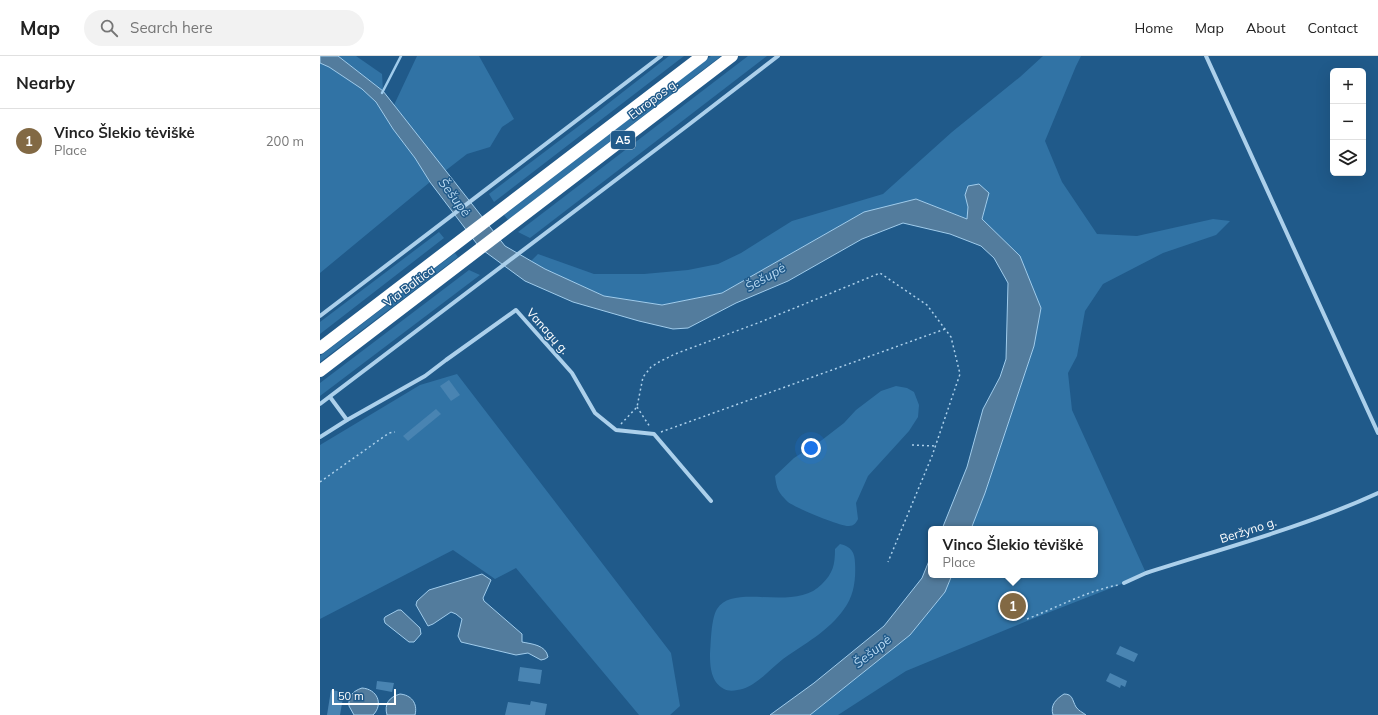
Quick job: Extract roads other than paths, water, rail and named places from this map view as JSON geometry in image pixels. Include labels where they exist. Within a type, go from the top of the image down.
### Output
[{"type":"highway","name":"Europos g.","points":[[504,208],[702,56]]},
{"type":"highway","name":"Europos g.","points":[[514,223],[732,56]]},
{"type":"highway","name":"Via Baltica","points":[[320,348],[504,208]]},
{"type":"highway","name":"Via Baltica","points":[[320,371],[514,223]]},
{"type":"street","points":[[320,316],[661,56]]},
{"type":"street","points":[[320,404],[778,56]]},
{"type":"street","points":[[1206,56],[1378,433]]},
{"type":"street","name":"Vanagų g.","points":[[320,437],[425,376],[516,310],[572,373],[596,413],[616,430],[654,434],[711,501]]},
{"type":"street","points":[[330,397],[347,420]]},
{"type":"street","name":"Beržyno g.","points":[[1124,584],[1146,573],[1291,527],[1347,507],[1378,493]]},
{"type":"water","name":"Šešupė","points":[[320,56],[338,56],[383,91],[505,246],[545,269],[604,296],[662,305],[722,293],[864,212],[916,199],[967,219],[968,207],[965,195],[968,186],[979,184],[989,193],[982,219],[1020,256],[1041,308],[1034,346],[985,493],[972,526],[943,526],[967,467],[983,409],[1000,377],[1006,359],[1008,283],[994,258],[981,246],[950,234],[903,223],[862,239],[788,281],[736,303],[688,328],[673,329],[639,321],[573,302],[525,281],[480,248],[430,182],[376,102],[362,89],[329,67],[320,63]]},
{"type":"water","name":"Šešupė","points":[[928,563],[928,578],[951,578],[945,592],[910,635],[810,715],[770,715],[814,683],[884,626],[922,578]]},
{"type":"water","points":[[482,574],[491,580],[483,598],[484,601],[522,634],[522,642],[534,644],[542,648],[547,653],[548,657],[541,660],[528,653],[516,655],[461,642],[458,636],[462,619],[451,612],[428,626],[416,605],[417,601],[429,590]]},
{"type":"water","points":[[398,610],[401,610],[420,628],[421,634],[414,642],[409,642],[385,623],[385,617]]},
{"type":"water","points":[[362,688],[372,691],[377,698],[378,706],[373,715],[354,715],[349,706],[349,699],[352,694]]},
{"type":"water","points":[[400,694],[413,700],[416,711],[415,715],[387,715],[386,708],[388,702],[393,697]]},
{"type":"water","points":[[1064,694],[1071,696],[1076,707],[1086,715],[1053,715],[1052,708],[1054,703]]},
{"type":"waterway","points":[[382,93],[401,56]]},
{"type":"place","name":"Vinco Šlekio tėviškė","points":[[1013,606]]}]
